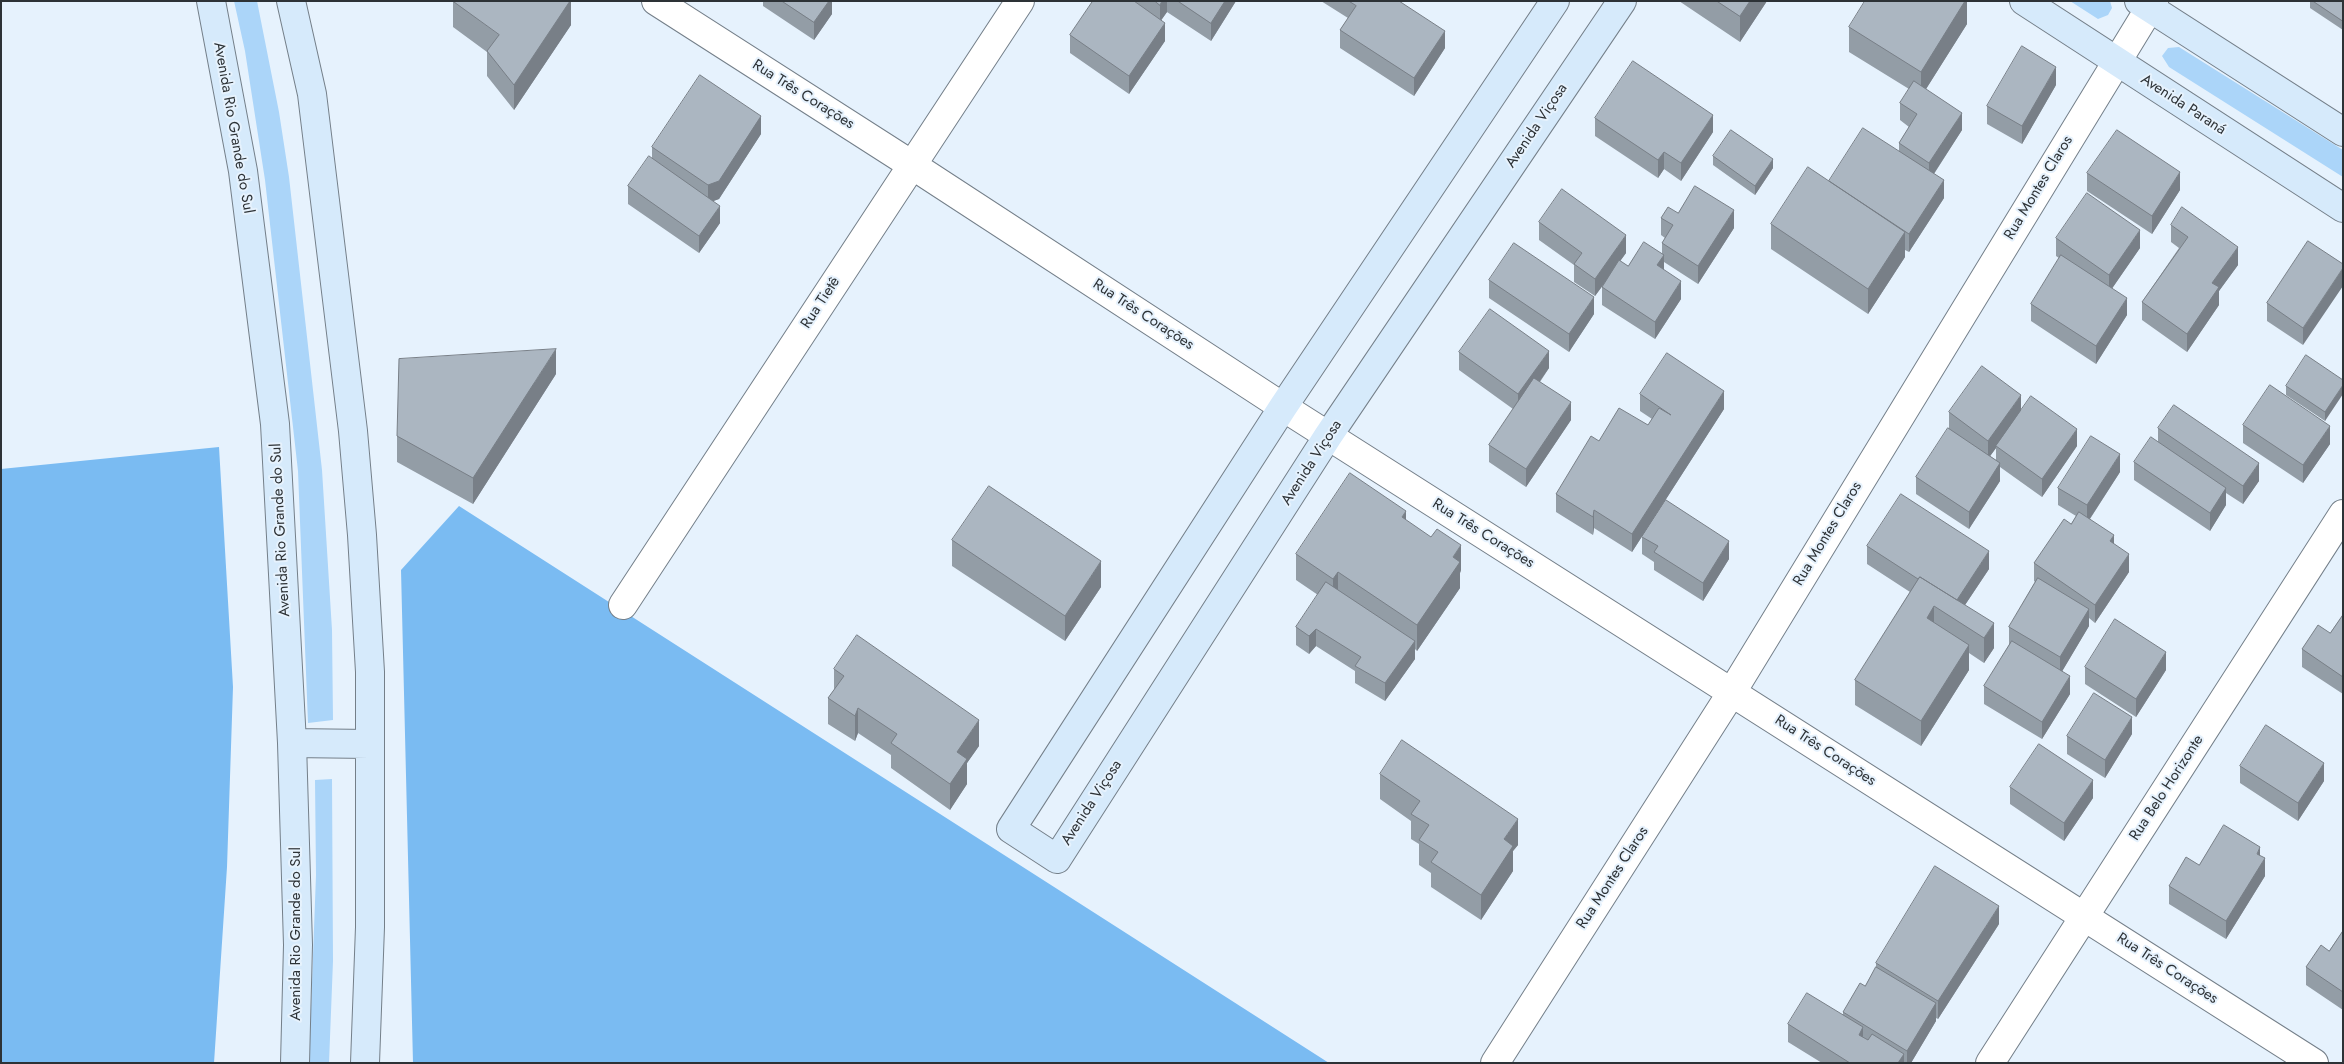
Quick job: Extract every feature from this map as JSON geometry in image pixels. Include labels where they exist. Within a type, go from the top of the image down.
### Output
[{"type":"street","name":"Avenida Rio Grande do Sul","points":[[211,1],[243,171],[275,424],[292,743],[298,944],[295,1063]]},
{"type":"street","points":[[291,1],[312,94],[353,431],[370,672],[370,927],[365,1063]]},
{"type":"street","name":"Rua Três Corações","points":[[656,1],[1328,436],[2314,1063]]},
{"type":"street","name":"Rua Tietê","points":[[623,605],[1020,1]]},
{"type":"street","name":"Avenida Viçosa","points":[[1555,1],[1283,407],[1011,829],[1057,859],[1328,436],[1622,1]]},
{"type":"street","name":"Avenida Paraná","points":[[2024,1],[2343,208]]},
{"type":"street","points":[[2147,3],[2343,132]]},
{"type":"street","name":"Rua Montes Claros","points":[[1495,1063],[1732,692],[2116,62],[2147,3]]},
{"type":"street","name":"Rua Belo Horizonte","points":[[1990,1063],[2343,514]]},
{"type":"street","points":[[292,743],[370,744]]},
{"type":"shaded area","points":[[234,1],[257,1],[279,112],[289,177],[322,470],[332,630],[333,720],[308,723],[298,471],[265,180],[245,51]]},
{"type":"shaded area","points":[[2070,1],[2110,1],[2112,8],[2108,15],[2098,19]]},
{"type":"shaded area","points":[[2179,47],[2343,150],[2343,177],[2169,67],[2162,56],[2168,48]]},
{"type":"shaded area","points":[[219,447],[233,687],[227,867],[214,1063],[1,1063],[1,469]]},
{"type":"shaded area","points":[[459,506],[1329,1063],[413,1063],[401,570]]},
{"type":"shaded area","points":[[332,779],[333,961],[329,1063],[309,1063],[316,875],[315,780]]},
{"type":"building","points":[[453,1],[570,1],[514,85],[487,51],[499,35]]},
{"type":"building","points":[[782,1],[829,1],[814,22]]},
{"type":"building","points":[[1093,1],[1134,1],[1165,23],[1129,76],[1070,35]]},
{"type":"building","points":[[1178,1],[1225,1],[1211,23]]},
{"type":"building","points":[[1349,1],[1399,1],[1445,31],[1414,78],[1340,30],[1356,6]]},
{"type":"building","points":[[1717,1],[1750,1],[1740,16]]},
{"type":"building","points":[[1865,1],[1965,1],[1921,72],[1849,27]]},
{"type":"building","points":[[2313,1],[2343,1],[2343,21]]},
{"type":"building","points":[[2022,46],[2056,67],[2022,126],[1987,106]]},
{"type":"building","points":[[1633,61],[1713,115],[1681,163],[1664,152],[1658,160],[1595,118]]},
{"type":"building","points":[[700,75],[761,116],[719,181],[708,185],[652,147]]},
{"type":"building","points":[[1914,81],[1962,113],[1929,163],[1899,143],[1917,114],[1900,103]]},
{"type":"building","points":[[1863,128],[1944,180],[1909,234],[1829,181]]},
{"type":"building","points":[[1731,130],[1773,159],[1755,186],[1713,156]]},
{"type":"building","points":[[2117,130],[2180,172],[2152,216],[2087,173]]},
{"type":"building","points":[[649,156],[720,206],[699,236],[628,186]]},
{"type":"building","points":[[1808,167],[1905,232],[1868,289],[1771,224]]},
{"type":"building","points":[[1695,186],[1734,210],[1698,266],[1662,243],[1673,225],[1661,218],[1668,207],[1678,213]]},
{"type":"building","points":[[1562,189],[1626,235],[1595,279],[1574,264],[1582,253],[1539,222]]},
{"type":"building","points":[[2087,193],[2140,230],[2109,275],[2056,238]]},
{"type":"building","points":[[2182,207],[2238,247],[2212,283],[2219,287],[2187,334],[2142,302],[2188,237],[2171,225]]},
{"type":"building","points":[[2308,241],[2343,264],[2343,268],[2303,328],[2267,303]]},
{"type":"building","points":[[1644,242],[1664,255],[1657,265],[1681,281],[1655,322],[1602,287],[1619,260],[1628,266]]},
{"type":"building","points":[[1514,243],[1594,297],[1569,334],[1489,280]]},
{"type":"building","points":[[2061,255],[2127,298],[2096,346],[2031,304]]},
{"type":"building","points":[[1490,309],[1549,351],[1518,394],[1459,352]]},
{"type":"building","points":[[556,349],[473,478],[397,436],[399,359]]},
{"type":"building","points":[[1667,353],[1724,391],[1632,534],[1594,510],[1593,517],[1556,494],[1591,436],[1599,441],[1619,408],[1648,425],[1659,408],[1671,415],[1640,394]]},
{"type":"building","points":[[2306,355],[2343,380],[2343,385],[2325,412],[2286,386]]},
{"type":"building","points":[[1982,366],[2021,395],[1988,441],[1949,412]]},
{"type":"building","points":[[1534,378],[1571,402],[1526,469],[1489,445]]},
{"type":"building","points":[[2270,385],[2330,426],[2303,465],[2243,425]]},
{"type":"building","points":[[2031,396],[2077,429],[2042,479],[1996,446]]},
{"type":"building","points":[[2174,405],[2259,463],[2243,486],[2158,428]]},
{"type":"building","points":[[1948,428],[2000,463],[1969,512],[1916,477]]},
{"type":"building","points":[[2091,436],[2120,454],[2087,505],[2058,488]]},
{"type":"building","points":[[2151,437],[2226,488],[2210,513],[2134,462]]},
{"type":"building","points":[[1350,473],[1406,511],[1402,517],[1431,537],[1437,529],[1461,545],[1453,557],[1460,562],[1417,625],[1338,572],[1333,579],[1296,554]]},
{"type":"building","points":[[989,486],[1101,561],[1065,616],[952,540]]},
{"type":"building","points":[[1901,494],[1989,551],[1957,600],[1920,577],[1918,579],[1867,546]]},
{"type":"building","points":[[1666,500],[1729,541],[1703,583],[1654,552],[1658,546],[1642,537]]},
{"type":"building","points":[[2079,512],[2114,535],[2110,541],[2129,554],[2095,605],[2034,563],[2064,519],[2071,524]]},
{"type":"building","points":[[1920,577],[1994,623],[1984,638],[1934,606],[1927,618],[1969,645],[1921,721],[1855,680]]},
{"type":"building","points":[[2038,578],[2089,609],[2060,657],[2009,627]]},
{"type":"building","points":[[1326,582],[1415,641],[1385,683],[1355,666],[1361,657],[1316,629],[1309,636],[1296,627]]},
{"type":"building","points":[[2343,615],[2343,677],[2302,649],[2318,625],[2330,633]]},
{"type":"building","points":[[2115,619],[2166,652],[2136,699],[2085,667]]},
{"type":"building","points":[[857,635],[979,720],[957,752],[967,759],[950,784],[891,743],[897,734],[858,708],[855,716],[828,698],[844,676],[834,669]]},
{"type":"building","points":[[2012,641],[2070,676],[2042,722],[1984,686]]},
{"type":"building","points":[[2094,693],[2132,717],[2105,760],[2067,736]]},
{"type":"building","points":[[2266,725],[2324,763],[2298,803],[2240,766]]},
{"type":"building","points":[[1402,740],[1518,819],[1504,839],[1513,846],[1481,895],[1431,862],[1438,852],[1419,840],[1429,825],[1411,814],[1420,801],[1380,774]]},
{"type":"building","points":[[2039,744],[2093,780],[2064,823],[2010,787]]},
{"type":"building","points":[[2224,825],[2260,847],[2257,854],[2265,858],[2226,921],[2169,886],[2186,857],[2199,865]]},
{"type":"building","points":[[1935,866],[1999,906],[1938,1001],[1876,963]]},
{"type":"building","points":[[2343,931],[2343,992],[2306,967],[2321,945],[2329,951]]},
{"type":"building","points":[[1876,967],[1936,1003],[1907,1051],[1843,1012],[1860,983],[1865,986]]},
{"type":"building","points":[[1807,993],[1863,1027],[1859,1035],[1868,1040],[1872,1034],[1904,1054],[1898,1063],[1850,1063],[1788,1024]]}]
